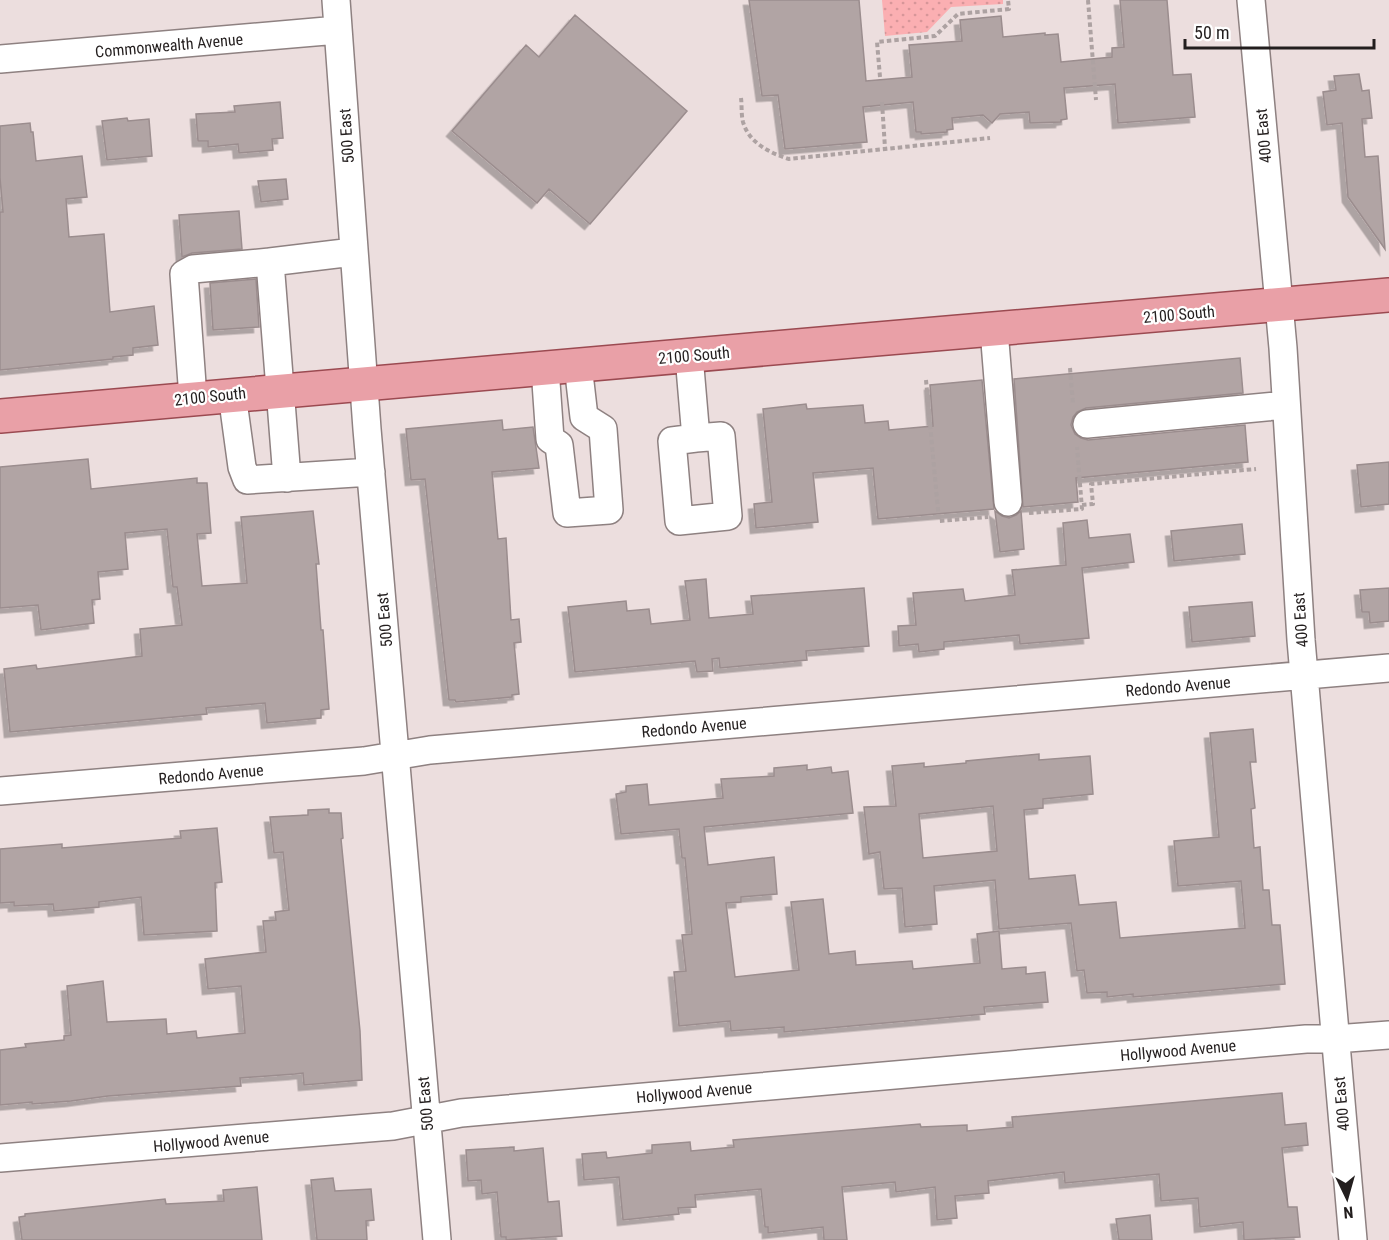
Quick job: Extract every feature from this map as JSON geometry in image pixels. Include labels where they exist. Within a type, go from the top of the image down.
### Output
[{"type":"main road","name":"2100 South","points":[[0,416],[364,382],[1389,295]]},
{"type":"street","name":"500 East","points":[[336,0],[353,252],[436,1240]]},
{"type":"street","name":"400 East","points":[[1251,0],[1286,405],[1304,675],[1353,1240]]},
{"type":"street","name":"Commonwealth Avenue","points":[[0,59],[338,30]]},
{"type":"street","points":[[193,398],[184,274],[193,269],[353,252]]},
{"type":"street","points":[[270,262],[286,478]]},
{"type":"street","points":[[994,330],[1008,502]]},
{"type":"street","points":[[689,356],[696,438]]},
{"type":"street","points":[[545,368],[550,440],[559,445],[567,513],[609,510],[603,429],[584,417],[578,365]]},
{"type":"street","points":[[232,394],[242,467],[247,480],[371,472]]},
{"type":"street","points":[[1087,424],[1286,405]]},
{"type":"street","name":"Redondo Avenue","points":[[0,791],[364,761],[430,750],[1389,668]]},
{"type":"street","name":"Hollywood Avenue","points":[[0,1158],[393,1126],[460,1113],[1306,1039],[1389,1035]]},
{"type":"path","points":[[880,77],[877,42],[934,36],[958,15],[1009,9],[1008,0]]},
{"type":"path","points":[[1088,0],[1096,100]]},
{"type":"path","points":[[741,98],[743,122],[751,136],[773,154],[789,159],[990,138]]},
{"type":"path","points":[[882,102],[885,148]]},
{"type":"path","points":[[1082,505],[1093,504],[1091,484],[1256,470]]},
{"type":"shaded area","points":[[882,0],[1003,0],[1003,4],[951,7],[927,32],[885,36]]},
{"type":"building","points":[[749,0],[859,0],[866,81],[912,77],[909,45],[962,41],[960,20],[1001,16],[1003,37],[1058,34],[1061,62],[1112,57],[1112,48],[1124,47],[1120,0],[1167,0],[1173,75],[1191,74],[1195,117],[1118,123],[1115,84],[1064,88],[1067,119],[1061,122],[1030,123],[1029,112],[1000,114],[992,123],[983,115],[952,118],[953,129],[947,132],[921,134],[921,132],[916,132],[913,102],[863,107],[867,142],[785,149],[778,95],[762,96]]},
{"type":"building","points":[[575,15],[687,111],[590,224],[549,189],[537,203],[452,131],[526,45],[539,57]]},
{"type":"building","points":[[1359,74],[1362,91],[1369,90],[1372,118],[1362,119],[1365,157],[1378,156],[1385,249],[1348,197],[1342,123],[1327,125],[1323,92],[1336,90],[1334,76]]},
{"type":"building","points":[[280,102],[283,138],[272,139],[273,150],[239,153],[238,144],[208,147],[208,141],[198,141],[196,114],[235,112],[234,106]]},
{"type":"building","points":[[127,118],[128,121],[149,119],[152,156],[107,160],[102,121]]},
{"type":"building","points":[[30,123],[36,161],[82,156],[87,197],[66,199],[69,237],[104,234],[110,312],[154,306],[158,345],[133,348],[133,355],[113,357],[113,359],[0,370],[0,212],[3,212],[0,178],[0,126]]},
{"type":"building","points":[[286,179],[288,199],[261,202],[258,181]]},
{"type":"building","points":[[239,211],[242,249],[192,253],[182,257],[179,215]]},
{"type":"building","points":[[256,279],[259,327],[213,330],[210,283]]},
{"type":"building","points":[[1240,358],[1243,393],[1086,408],[1077,412],[1071,425],[1075,434],[1088,440],[1245,425],[1248,462],[1076,478],[1078,502],[1023,507],[1014,379]]},
{"type":"building","points":[[982,380],[994,509],[878,519],[873,468],[813,473],[818,522],[756,528],[754,504],[772,502],[763,409],[806,404],[807,409],[863,405],[865,423],[888,421],[889,430],[933,426],[930,385]]},
{"type":"building","points":[[502,420],[503,430],[533,427],[539,468],[492,472],[498,539],[506,538],[511,620],[519,619],[521,642],[514,643],[519,694],[512,695],[512,697],[456,702],[449,700],[425,479],[411,480],[406,429]]},
{"type":"building","points":[[88,459],[91,489],[197,478],[197,483],[207,483],[211,533],[197,534],[202,586],[247,583],[241,517],[313,511],[329,709],[321,710],[321,718],[267,723],[265,703],[206,708],[207,714],[10,732],[4,669],[36,665],[37,669],[142,656],[140,629],[182,625],[177,587],[173,587],[167,529],[125,533],[128,569],[98,572],[100,599],[92,600],[94,623],[41,630],[38,605],[0,608],[0,467]]},
{"type":"building","points":[[1389,462],[1389,504],[1361,507],[1357,465]]},
{"type":"building","points":[[995,511],[1009,518],[1021,511],[1024,549],[1000,552]]},
{"type":"building","points":[[1087,520],[1089,538],[1130,534],[1134,562],[1082,568],[1089,638],[1020,644],[1019,635],[944,642],[944,649],[919,652],[918,644],[899,646],[898,626],[916,625],[913,593],[963,589],[965,601],[1015,595],[1012,570],[1066,565],[1063,523]]},
{"type":"building","points":[[1242,524],[1245,554],[1174,561],[1171,531]]},
{"type":"building","points":[[706,579],[709,618],[753,614],[751,596],[864,588],[869,646],[806,651],[807,660],[720,668],[719,658],[712,659],[713,671],[697,672],[695,661],[575,672],[568,607],[626,601],[627,611],[649,609],[651,624],[690,620],[685,581]]},
{"type":"building","points":[[1389,588],[1389,621],[1370,623],[1369,612],[1362,612],[1360,590]]},
{"type":"building","points":[[1252,602],[1255,636],[1192,642],[1189,607]]},
{"type":"building","points":[[1253,729],[1256,762],[1250,762],[1255,808],[1251,809],[1254,848],[1260,847],[1263,890],[1269,890],[1272,925],[1280,925],[1285,984],[1133,997],[1133,994],[1107,997],[1107,992],[1087,993],[1084,970],[1077,971],[1071,923],[999,929],[995,880],[934,886],[937,924],[905,927],[902,888],[884,889],[880,852],[869,854],[864,807],[896,806],[892,766],[924,763],[924,767],[1039,754],[1039,760],[1090,756],[1093,794],[1043,799],[1043,808],[1024,810],[1029,879],[1075,875],[1079,905],[1116,902],[1120,938],[1245,928],[1241,881],[1178,886],[1174,841],[1219,837],[1210,733]],"holes":[[[993,806],[997,851],[923,858],[919,814]]]},
{"type":"building","points":[[807,765],[807,770],[831,767],[832,773],[848,771],[853,813],[704,827],[708,865],[774,857],[777,894],[741,897],[741,902],[726,903],[735,977],[799,970],[791,902],[823,899],[829,954],[855,951],[856,965],[912,961],[913,969],[980,963],[977,934],[999,931],[1002,969],[1026,967],[1026,974],[1045,972],[1048,1002],[984,1007],[985,1014],[784,1032],[784,1027],[731,1031],[730,1021],[679,1026],[674,972],[686,971],[682,935],[692,934],[685,858],[682,858],[679,829],[621,834],[616,794],[626,792],[626,786],[647,784],[649,805],[723,798],[721,779],[774,776],[774,768]]},
{"type":"building","points":[[329,809],[329,813],[341,813],[343,838],[341,839],[360,1031],[362,1080],[304,1085],[303,1073],[240,1078],[241,1086],[0,1105],[0,1050],[26,1047],[25,1044],[64,1040],[64,1036],[71,1035],[67,986],[103,981],[107,1022],[166,1019],[167,1034],[196,1031],[197,1038],[245,1033],[241,986],[208,989],[205,959],[266,952],[263,921],[276,920],[275,912],[289,910],[283,852],[274,853],[270,817],[308,815],[308,810]]},
{"type":"building","points":[[217,828],[222,882],[215,883],[217,931],[144,935],[141,897],[99,902],[99,907],[54,911],[53,904],[14,906],[14,902],[0,903],[0,849],[62,844],[62,848],[181,838],[180,831]]},
{"type":"building","points":[[1282,1093],[1285,1125],[1306,1123],[1308,1145],[1282,1148],[1288,1207],[1297,1207],[1300,1237],[1244,1240],[1243,1222],[1200,1227],[1198,1198],[1161,1201],[1159,1174],[1065,1183],[1064,1172],[988,1181],[989,1193],[955,1196],[957,1218],[937,1220],[935,1187],[896,1192],[895,1182],[842,1187],[847,1240],[824,1240],[823,1227],[768,1233],[768,1227],[765,1227],[761,1189],[695,1195],[696,1207],[678,1208],[679,1214],[623,1220],[619,1177],[584,1180],[582,1154],[606,1152],[607,1158],[652,1153],[652,1145],[690,1142],[691,1151],[734,1147],[733,1140],[920,1124],[921,1127],[967,1125],[967,1131],[1013,1127],[1012,1117]]},
{"type":"building","points":[[514,1147],[514,1151],[543,1148],[548,1202],[559,1201],[562,1236],[506,1240],[506,1237],[501,1237],[497,1192],[482,1194],[481,1180],[468,1181],[466,1150]]},
{"type":"building","points":[[333,1178],[335,1191],[371,1189],[374,1220],[366,1221],[367,1240],[317,1240],[311,1180]]},
{"type":"building","points":[[257,1187],[262,1240],[22,1240],[19,1217],[25,1214],[165,1199],[166,1204],[224,1201],[223,1190]]},
{"type":"building","points":[[1150,1215],[1152,1240],[1119,1240],[1116,1219]]}]
